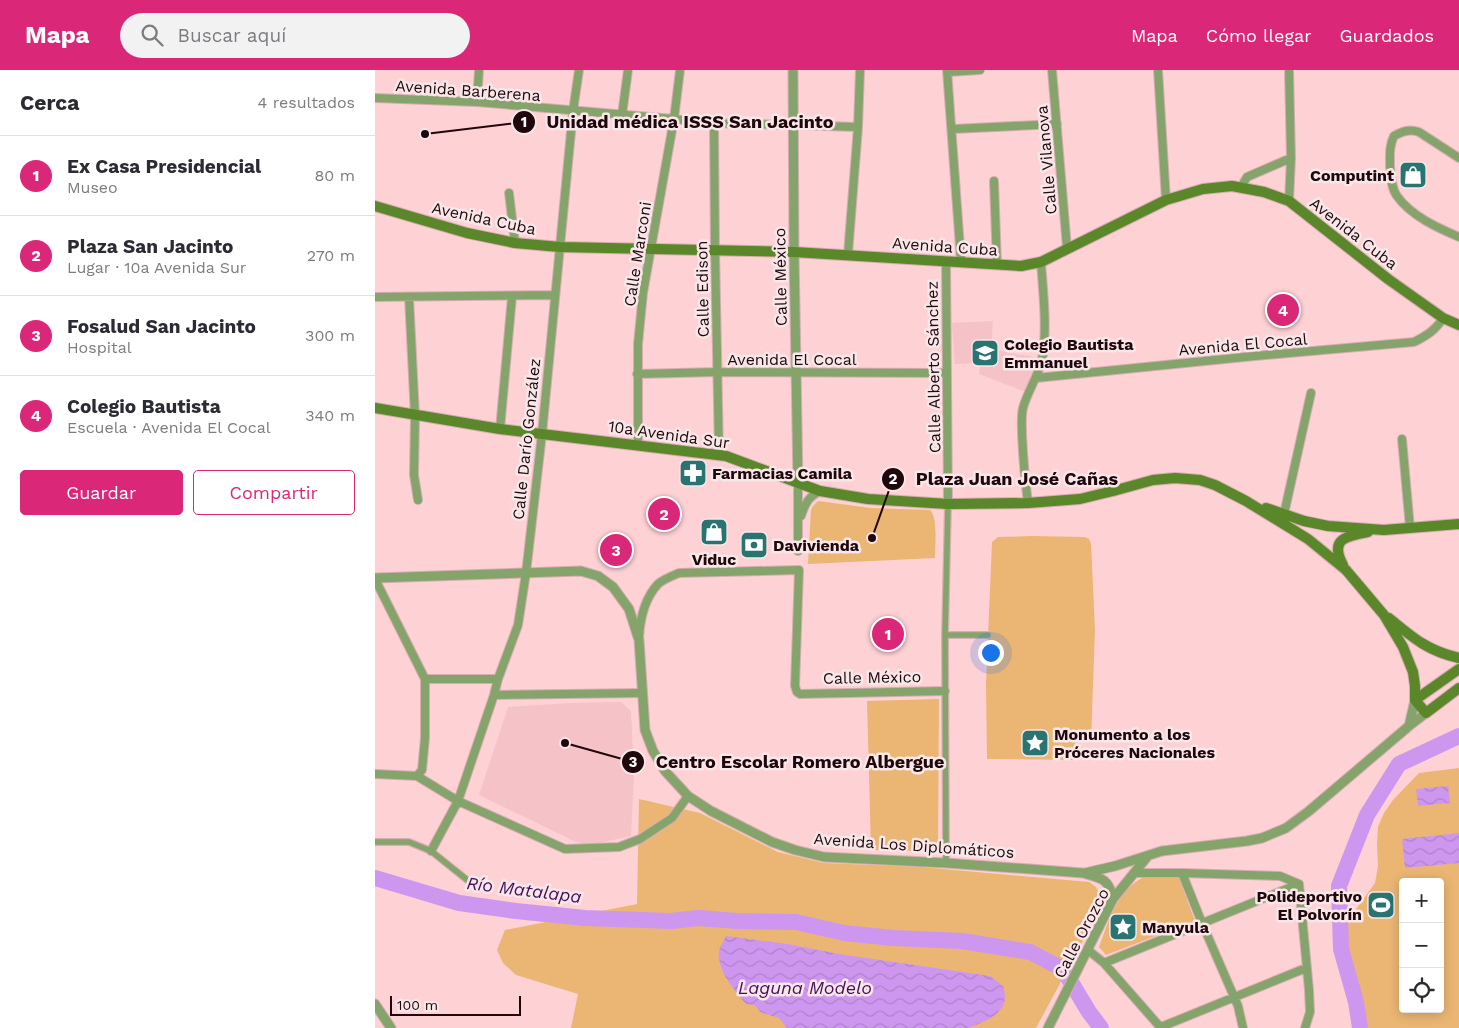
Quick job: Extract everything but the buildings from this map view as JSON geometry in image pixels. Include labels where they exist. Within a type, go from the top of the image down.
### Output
[{"type":"main road","name":"Avenida Cuba","points":[[375,206],[515,244],[559,247],[848,254],[1021,266],[1041,262],[1167,200],[1203,189],[1232,186],[1264,192],[1289,201],[1388,279],[1443,318],[1459,325]]},
{"type":"main road","name":"10a Avenida Sur","points":[[375,408],[500,429],[719,454],[735,458],[820,491],[868,499],[948,504],[1028,503],[1080,499],[1143,482],[1169,478],[1200,480],[1215,485],[1246,501],[1308,539],[1346,570]]},
{"type":"main road","name":"10a Avenida Sur","points":[[1246,501],[1304,521],[1328,526],[1384,530]]},
{"type":"main road","name":"10a Avenida Sur","points":[[1346,570],[1338,553],[1341,540],[1349,536],[1384,530],[1459,524]]},
{"type":"main road","points":[[1346,570],[1384,615],[1409,658],[1415,686],[1415,700],[1426,713],[1459,688]]},
{"type":"main road","points":[[1384,615],[1428,648],[1459,658]]},
{"type":"main road","points":[[1415,700],[1459,669]]},
{"type":"street","points":[[477,102],[479,70]]},
{"type":"street","name":"Calle Darío González","points":[[431,851],[458,801],[498,679],[518,625],[542,434],[559,247],[579,70]]},
{"type":"street","points":[[622,115],[628,70]]},
{"type":"street","name":"Calle Marconi","points":[[638,444],[637,374],[643,293],[674,119],[680,70]]},
{"type":"street","name":"Calle México","points":[[793,70],[798,484]]},
{"type":"street","points":[[848,254],[858,127],[860,70]]},
{"type":"street","points":[[961,261],[948,71],[980,70]]},
{"type":"street","name":"Calle Vilanova","points":[[1052,70],[1067,248]]},
{"type":"street","points":[[1158,70],[1167,200]]},
{"type":"street","points":[[1289,70],[1291,158],[1289,201]]},
{"type":"street","name":"Avenida Barberena","points":[[375,98],[477,102],[714,124],[858,127]]},
{"type":"street","name":"Calle Edison","points":[[714,124],[719,454]]},
{"type":"street","points":[[953,129],[1057,124]]},
{"type":"street","points":[[1459,158],[1413,130],[1407,130],[1394,136],[1389,151],[1391,176],[1397,196],[1417,215],[1459,237]]},
{"type":"street","points":[[1243,188],[1247,177],[1291,158]]},
{"type":"street","points":[[993,180],[997,265]]},
{"type":"street","points":[[509,193],[515,244]]},
{"type":"street","name":"Calle Alberto Sánchez","points":[[946,261],[948,504],[945,636],[946,863]]},
{"type":"street","points":[[1028,503],[1023,458],[1022,409],[1036,378],[1043,355],[1045,314],[1041,262]]},
{"type":"street","points":[[375,298],[555,295]]},
{"type":"street","points":[[409,297],[415,416],[414,475],[418,500]]},
{"type":"street","points":[[500,429],[512,297]]},
{"type":"street","name":"Avenida El Cocal","points":[[1036,378],[1415,342],[1437,327],[1443,318]]},
{"type":"street","name":"Avenida El Cocal","points":[[637,374],[718,372],[947,373]]},
{"type":"street","points":[[1284,514],[1311,393]]},
{"type":"street","points":[[1402,439],[1410,528]]},
{"type":"street","points":[[798,484],[798,550]]},
{"type":"street","points":[[799,523],[804,505],[809,498],[820,491]]},
{"type":"street","name":"Calle México","points":[[639,640],[641,618],[644,609],[655,589],[665,579],[679,573],[799,570],[795,686],[800,694],[945,691]]},
{"type":"street","name":"Avenida Los Diplomáticos","points":[[375,579],[581,571],[598,576],[613,587],[629,610],[639,640],[645,730],[653,751],[665,771],[688,796],[711,811],[772,842],[824,857],[946,863],[1083,873],[1101,877],[1111,889],[1113,900]]},
{"type":"street","points":[[375,579],[425,679],[425,738],[422,770],[417,776]]},
{"type":"street","points":[[945,636],[988,635]]},
{"type":"street","points":[[425,679],[498,679]]},
{"type":"street","points":[[494,695],[643,693]]},
{"type":"street","points":[[1409,726],[1415,700]]},
{"type":"street","name":"Avenida Los Diplomáticos","points":[[1083,873],[1115,866],[1175,848],[1262,838],[1286,828],[1426,713]]},
{"type":"street","points":[[375,774],[417,776],[458,801],[565,849],[619,848],[640,839],[672,818],[688,796]]},
{"type":"street","points":[[375,842],[409,842],[431,851],[476,887]]},
{"type":"street","name":"Calle Orozco","points":[[1048,1028],[1113,900],[1147,857]]},
{"type":"street","points":[[1134,873],[1280,876],[1299,884]]},
{"type":"street","points":[[1182,873],[1238,1006],[1243,1028]]},
{"type":"street","points":[[1104,963],[1299,884]]},
{"type":"street","points":[[1299,884],[1310,1012],[1305,1028]]},
{"type":"street","points":[[1089,950],[1104,963],[1161,1028],[1306,968]]},
{"type":"street","points":[[375,1004],[391,1028]]},
{"type":"shaded area","name":"Colegio Bautista Emmanuel","points":[[993,321],[991,349],[1038,358],[1034,378],[1026,392],[979,374],[981,363],[955,364],[952,323]]},
{"type":"shaded area","points":[[818,501],[871,508],[930,510],[933,514],[935,525],[935,558],[808,564],[811,510]]},
{"type":"shaded area","points":[[998,537],[1085,537],[1089,539],[1091,544],[1095,630],[1091,741],[1075,740],[1075,760],[987,759],[986,685],[992,542]]},
{"type":"shaded area","points":[[939,699],[938,846],[936,849],[928,851],[871,850],[867,701]]},
{"type":"shaded area","points":[[621,702],[631,711],[634,775],[631,836],[590,845],[574,841],[479,795],[508,707]]},
{"type":"shaded area","name":"Polideportivo El Polvorín","points":[[1459,768],[1459,1028],[1362,1028],[1358,992],[1345,950],[1344,926],[1375,883],[1378,866],[1378,827],[1384,813],[1393,800],[1419,773]]},
{"type":"shaded area","points":[[639,799],[700,813],[778,852],[824,863],[921,867],[1089,882],[1096,887],[1104,902],[1036,1028],[571,1028],[578,994],[516,975],[503,963],[497,950],[505,930],[637,904]]},
{"type":"shaded area","points":[[1144,877],[1179,878],[1195,921],[1106,955],[1099,947],[1115,907],[1127,890]]},
{"type":"water","points":[[1448,786],[1450,803],[1418,806],[1416,789]]},
{"type":"water","points":[[1459,833],[1459,863],[1405,868],[1402,839]]},
{"type":"water","name":"Laguna Modelo","points":[[726,936],[990,976],[1003,986],[1005,998],[996,1014],[986,1021],[968,1028],[787,1028],[779,1018],[760,1012],[755,1005],[746,1004],[727,979],[720,965],[719,958],[720,949]]},
{"type":"waterway","points":[[1360,1028],[1356,1002],[1341,949],[1339,886],[1367,815],[1399,764],[1459,736]]},
{"type":"waterway","points":[[375,878],[459,903],[516,911],[585,918],[671,921],[698,918],[796,922],[844,933],[893,938],[962,941],[1030,952],[1063,969],[1101,1028]]},
{"type":"place","name":"Unidad médica ISSS San Jacinto","points":[[425,134]]},
{"type":"place","name":"Computint","points":[[1413,175]]},
{"type":"place","name":"Colegio Bautista","points":[[1283,310]]},
{"type":"place","name":"Colegio Bautista Emmanuel","points":[[985,353]]},
{"type":"place","name":"Farmacias Camila","points":[[693,473]]},
{"type":"place","name":"Plaza San Jacinto","points":[[664,514]]},
{"type":"place","name":"Viduc","points":[[714,532]]},
{"type":"place","name":"Plaza Juan José Cañas","points":[[872,538]]},
{"type":"place","name":"Davivienda","points":[[754,545]]},
{"type":"place","name":"Fosalud San Jacinto","points":[[616,550]]},
{"type":"place","name":"Ex Casa Presidencial","points":[[888,634]]},
{"type":"place","name":"Centro Escolar Romero Albergue","points":[[565,743]]},
{"type":"place","name":"Monumento a los Próceres Nacionales","points":[[1035,743]]},
{"type":"place","name":"Polideportivo El Polvorín","points":[[1381,905]]},
{"type":"place","name":"Manyula","points":[[1123,927]]},
{"type":"water label","name":"Río Matalapa","points":[[524,890]]}]
